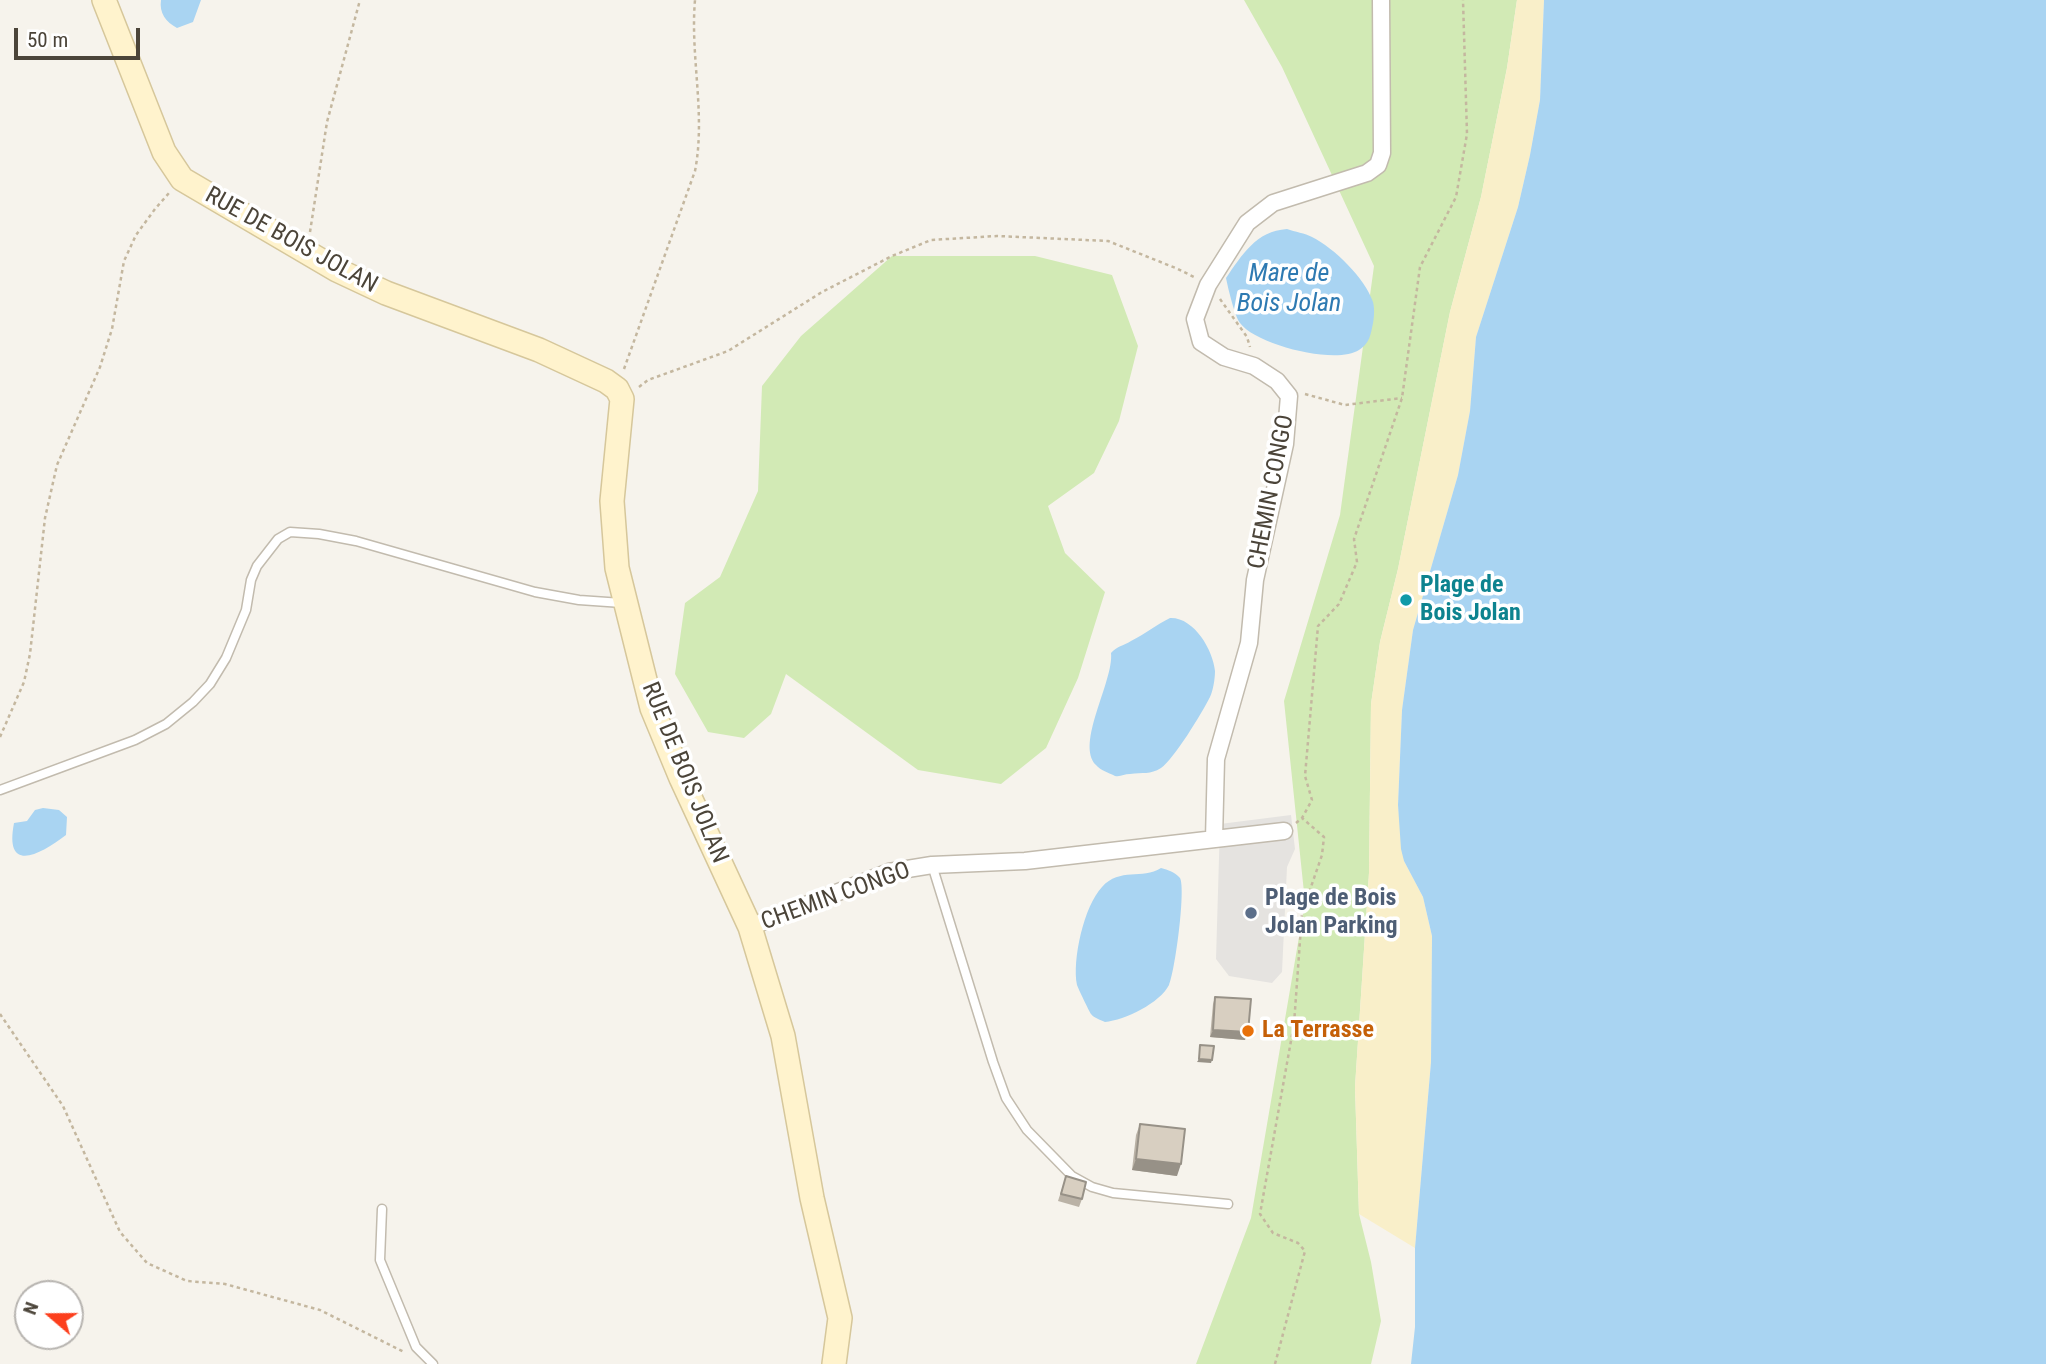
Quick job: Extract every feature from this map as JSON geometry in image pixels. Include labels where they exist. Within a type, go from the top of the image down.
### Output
[{"type":"street","name":"RUE DE BOIS JOLAN","points":[[104,0],[164,152],[182,179],[337,270],[386,293],[539,350],[606,381],[619,394],[612,501],[617,568],[652,708],[750,928],[783,1035],[812,1198],[840,1318],[834,1364]]},
{"type":"street","name":"CHEMIN CONGO","points":[[1214,839],[1216,759],[1249,643],[1255,580],[1285,444],[1289,396],[1277,381],[1254,366],[1224,357],[1200,342],[1195,319],[1208,285],[1247,223],[1273,203],[1367,173],[1378,164],[1382,153],[1381,0]]},
{"type":"street","name":"CHEMIN CONGO","points":[[750,928],[889,872],[932,865],[1026,861],[1284,831]]},
{"type":"lane","points":[[0,790],[135,740],[166,724],[193,702],[210,684],[226,658],[246,610],[251,580],[257,566],[278,539],[290,532],[356,541],[535,592],[579,600],[625,603]]},
{"type":"lane","points":[[932,865],[993,1062],[1006,1098],[1027,1130],[1072,1176],[1092,1187],[1113,1193],[1228,1204]]},
{"type":"lane","points":[[382,1209],[380,1260],[416,1347],[433,1364]]},
{"type":"path","points":[[306,253],[327,122],[360,0]]},
{"type":"path","points":[[619,394],[696,163],[700,129],[695,0]]},
{"type":"path","points":[[1275,1364],[1305,1251],[1298,1243],[1273,1233],[1261,1214],[1294,1024],[1302,913],[1322,855],[1324,836],[1302,818],[1312,800],[1305,776],[1318,626],[1339,604],[1357,562],[1354,539],[1402,398],[1420,267],[1457,197],[1466,134],[1463,0]]},
{"type":"path","points":[[0,737],[24,682],[30,653],[45,518],[57,465],[104,354],[112,329],[124,261],[136,236],[155,209],[182,179]]},
{"type":"path","points":[[619,394],[648,380],[728,351],[822,292],[892,256],[931,240],[997,236],[1108,241],[1178,269],[1208,285],[1247,337],[1254,366]]},
{"type":"path","points":[[1289,396],[1305,394],[1345,405],[1402,398]]},
{"type":"path","points":[[0,1014],[63,1106],[120,1232],[147,1263],[187,1281],[225,1284],[320,1310],[404,1352]]},
{"type":"green space","points":[[1244,0],[1517,0],[1507,68],[1481,197],[1450,312],[1398,569],[1380,642],[1371,704],[1369,873],[1355,1087],[1359,1214],[1381,1321],[1371,1364],[1196,1364],[1251,1218],[1305,902],[1284,701],[1340,515],[1374,266],[1282,67]]},
{"type":"green space","points":[[892,256],[1035,256],[1112,275],[1138,346],[1119,421],[1094,473],[1048,506],[1065,553],[1105,592],[1078,678],[1046,748],[1001,784],[918,770],[786,674],[771,714],[744,738],[708,732],[675,674],[685,603],[720,577],[758,491],[762,386],[801,336]]},
{"type":"sand","name":"Plage de Bois Jolan","points":[[1517,0],[1544,0],[1540,100],[1518,207],[1476,337],[1470,411],[1458,475],[1413,630],[1402,710],[1398,805],[1404,861],[1423,897],[1432,936],[1431,1062],[1415,1248],[1359,1214],[1355,1087],[1369,873],[1371,704],[1380,642],[1398,569],[1450,312],[1481,197],[1507,68]]},
{"type":"shaded area","name":"Plage de Bois Jolan Parking","points":[[1291,815],[1295,849],[1287,867],[1282,972],[1272,983],[1229,976],[1216,959],[1220,824]]},
{"type":"water","points":[[161,0],[201,0],[193,22],[177,28],[164,17]]},
{"type":"water","points":[[1544,0],[2046,0],[2046,1364],[1411,1364],[1415,1327],[1415,1248],[1431,1062],[1432,936],[1423,897],[1404,861],[1401,849],[1398,805],[1402,710],[1413,630],[1458,475],[1470,411],[1476,337],[1518,207],[1530,155],[1540,100]]},
{"type":"water","name":"Mare de Bois Jolan","points":[[1287,229],[1309,236],[1330,248],[1356,274],[1369,293],[1374,305],[1373,322],[1368,340],[1359,350],[1333,355],[1297,350],[1262,339],[1238,320],[1226,278],[1258,239]]},
{"type":"water","points":[[1170,618],[1187,623],[1206,645],[1215,671],[1211,694],[1201,714],[1167,763],[1150,772],[1115,776],[1096,765],[1091,755],[1090,743],[1111,653]]},
{"type":"water","points":[[35,810],[59,810],[67,817],[66,835],[36,853],[19,855],[14,849],[12,839],[14,823],[27,821]]},
{"type":"water","points":[[1161,868],[1180,878],[1182,898],[1169,985],[1158,998],[1141,1010],[1105,1022],[1091,1014],[1077,985],[1076,962],[1085,920],[1096,896],[1109,881],[1124,875],[1146,873]]},
{"type":"building","points":[[1215,997],[1251,999],[1248,1032],[1213,1030]]},
{"type":"building","points":[[1200,1045],[1214,1046],[1212,1060],[1199,1059]]},
{"type":"building","points":[[1140,1124],[1185,1129],[1181,1164],[1136,1159]]},
{"type":"building","points":[[1066,1176],[1086,1182],[1082,1199],[1061,1194]]},
{"type":"place","name":"Plage de Bois Jolan","points":[[1406,600]]},
{"type":"place","name":"Plage de Bois Jolan Parking","points":[[1251,913]]},
{"type":"place","name":"La Terrasse","points":[[1248,1031]]}]
